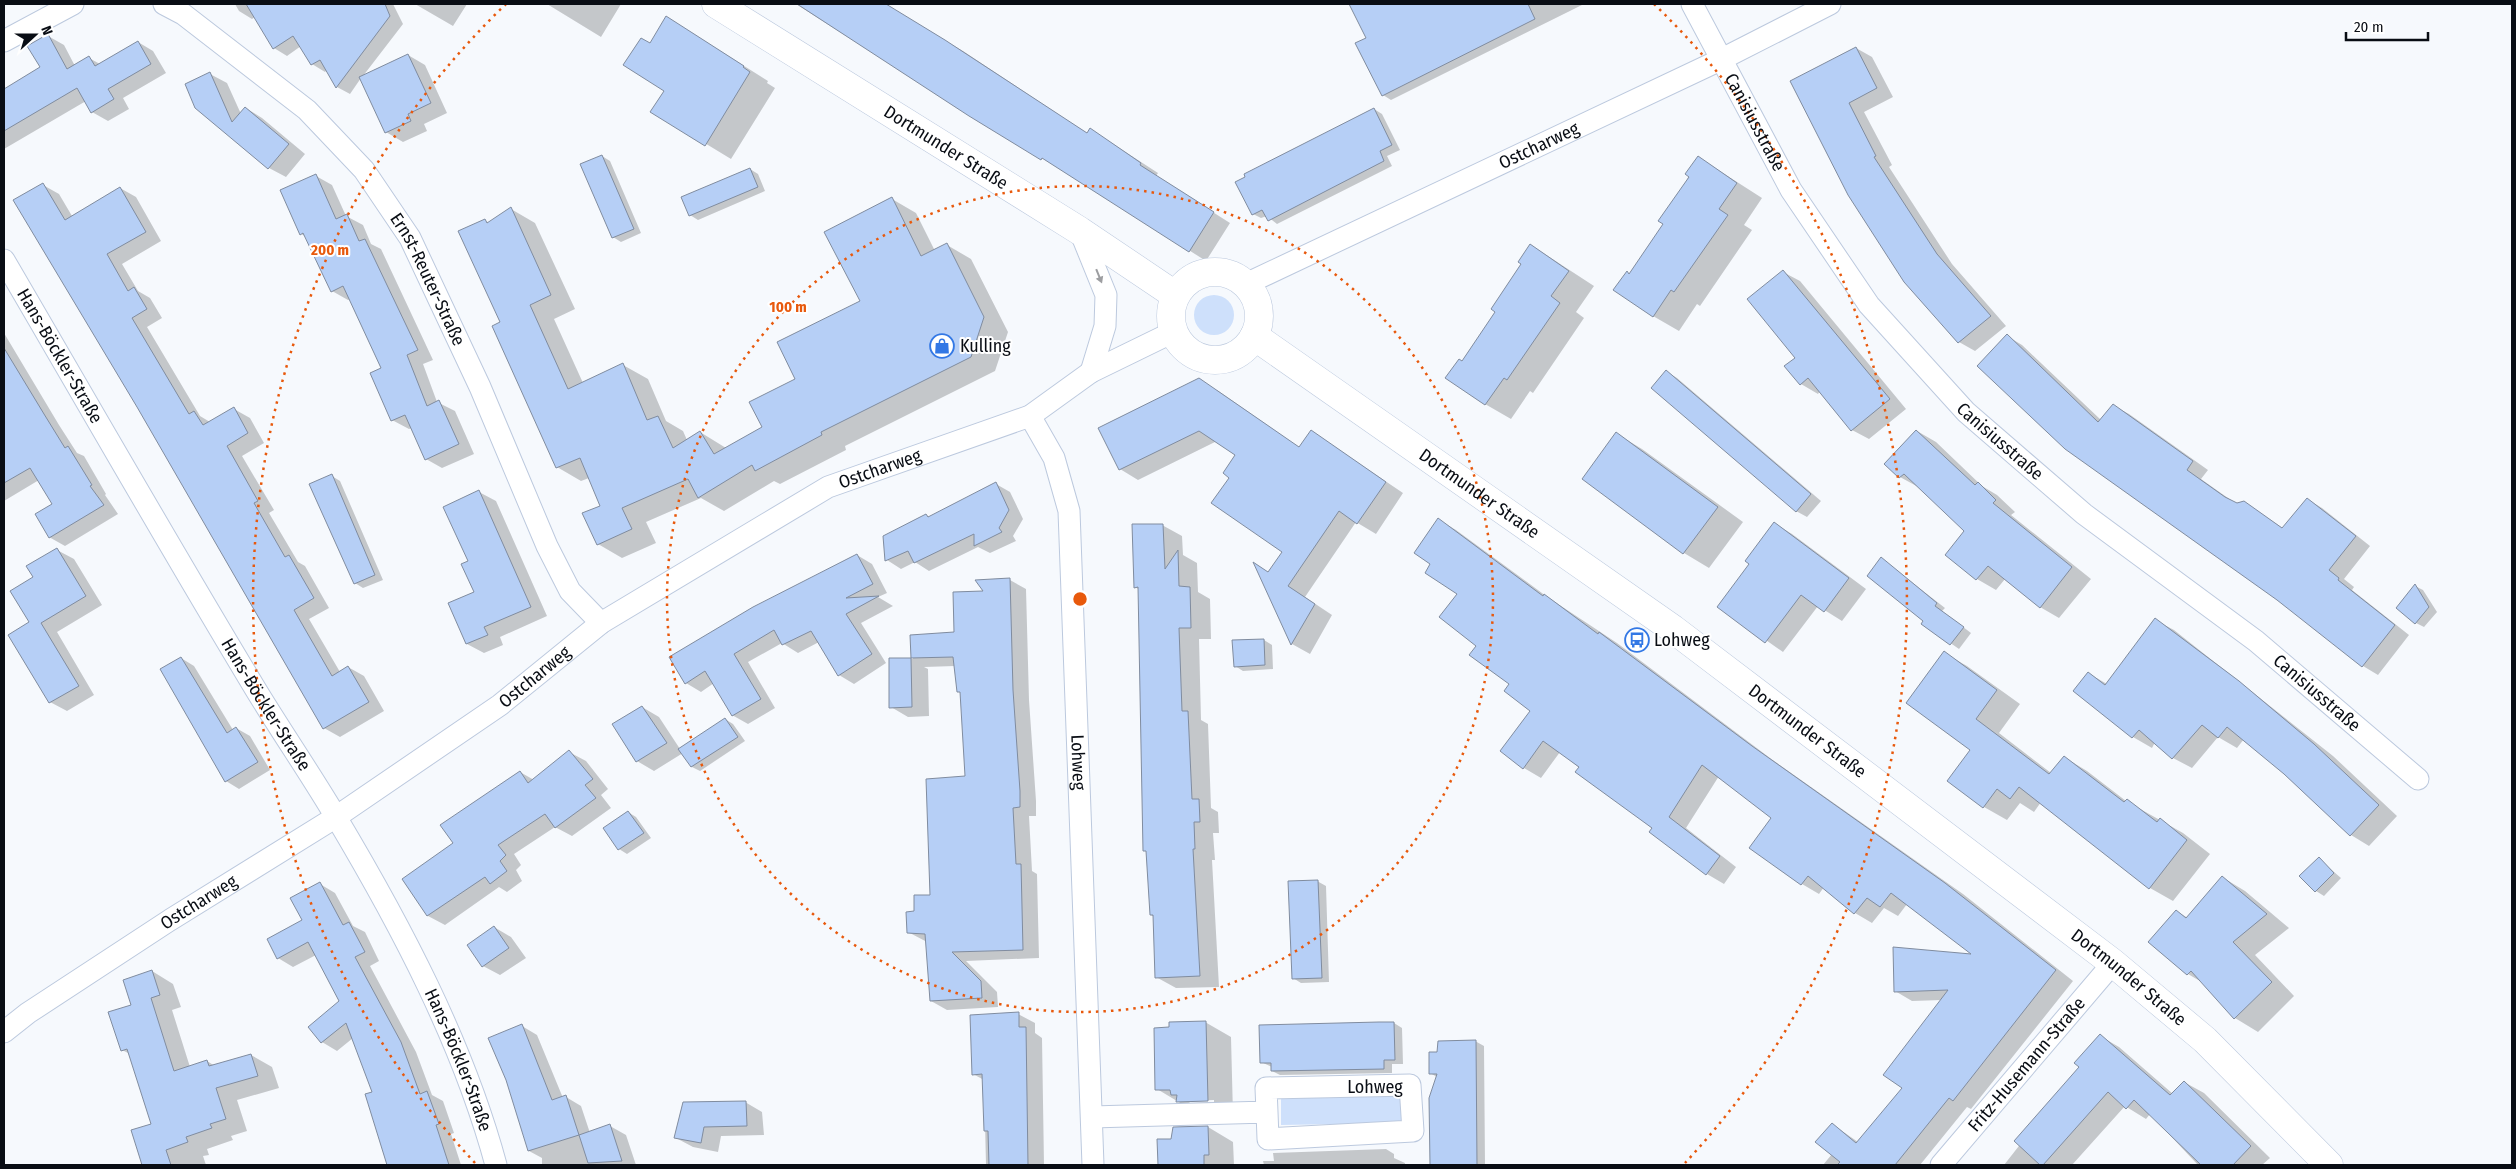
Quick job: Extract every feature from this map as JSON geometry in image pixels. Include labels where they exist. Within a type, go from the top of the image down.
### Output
[{"type":"main road","name":"Dortmunder Straße","points":[[716,4],[1080,231],[1175,295]]},
{"type":"main road","points":[[1207,272],[1221,272],[1234,276],[1246,284],[1257,303],[1258,325],[1254,336],[1247,346],[1237,354],[1225,359],[1212,360],[1188,352],[1173,332],[1170,313],[1175,295],[1183,284],[1194,276],[1207,272]]},
{"type":"main road","name":"Dortmunder Straße","points":[[1254,336],[1673,629],[2113,963],[2205,1040],[2329,1165]]},
{"type":"street","points":[[4,41],[73,4]]},
{"type":"street","name":"Ernst-Reuter-Straße","points":[[164,4],[183,14],[308,110],[364,170],[410,238],[480,387],[547,546],[570,591],[601,623]]},
{"type":"street","name":"Canisiusstraße","points":[[1692,4],[1720,60],[1791,190],[1869,305],[1966,412],[2084,514],[2256,641],[2418,780]]},
{"type":"street","name":"Ostcharweg","points":[[1246,284],[1720,60],[1830,4]]},
{"type":"street","points":[[1080,231],[1106,295],[1106,326],[1091,372]]},
{"type":"street","name":"Hans-Böckler-Straße","points":[[4,260],[176,558],[294,753],[336,817],[434,996],[470,1084],[496,1165]]},
{"type":"street","name":"Ostcharweg","points":[[4,1032],[28,1013],[170,920],[336,817],[500,705],[601,623],[828,488],[1030,416],[1091,372],[1173,332]]},
{"type":"street","name":"Lohweg","points":[[1030,416],[1054,458],[1070,510],[1093,1165]]},
{"type":"street","name":"Fritz-Husemann-Straße","points":[[1941,1165],[2113,963]]},
{"type":"street","name":"Lohweg","points":[[1410,1085],[1413,1132],[1268,1139],[1267,1112],[1266,1088],[1410,1085]]},
{"type":"street","points":[[1092,1117],[1267,1112]]},
{"type":"shaded area","points":[[1218,295],[1225,298],[1231,304],[1234,315],[1233,323],[1225,332],[1218,335],[1210,335],[1203,332],[1195,323],[1194,311],[1197,304],[1206,296]]},
{"type":"shaded area","points":[[1402,1094],[1403,1123],[1281,1125],[1281,1097]]},
{"type":"building","points":[[246,4],[385,4],[390,16],[336,88],[320,60],[311,65],[293,36],[273,49]]},
{"type":"building","points":[[797,4],[886,4],[945,40],[1087,133],[1090,128],[1141,163],[1140,165],[1214,212],[1189,252],[1042,158],[1041,160],[969,116]]},
{"type":"building","points":[[1349,4],[1528,4],[1535,19],[1382,96],[1355,43],[1366,38]]},
{"type":"building","points":[[666,16],[744,66],[750,72],[705,146],[650,112],[664,91],[623,65],[641,38],[650,43]]},
{"type":"building","points":[[48,34],[67,69],[89,56],[95,66],[138,41],[151,64],[108,89],[114,99],[91,113],[77,88],[4,131],[4,89],[40,67],[27,46]]},
{"type":"building","points":[[1856,47],[1877,88],[1849,103],[1876,156],[1874,157],[1937,254],[1991,316],[1958,343],[1904,282],[1848,195],[1790,81]]},
{"type":"building","points":[[408,54],[431,103],[408,114],[411,121],[385,133],[359,77]]},
{"type":"building","points":[[210,72],[232,122],[245,107],[289,144],[268,169],[195,108],[185,84]]},
{"type":"building","points":[[1374,108],[1392,145],[1380,151],[1384,161],[1268,221],[1262,210],[1252,215],[1235,182],[1245,177],[1244,174]]},
{"type":"building","points":[[602,155],[634,229],[612,238],[580,164]]},
{"type":"building","points":[[1698,156],[1737,183],[1719,209],[1728,215],[1674,292],[1671,290],[1653,317],[1613,290],[1627,271],[1629,274],[1663,224],[1658,221],[1689,177],[1685,174]]},
{"type":"building","points":[[750,168],[758,187],[689,216],[681,197]]},
{"type":"building","points":[[316,174],[336,219],[347,214],[359,241],[365,239],[418,350],[407,355],[427,406],[439,400],[459,444],[425,460],[405,415],[391,421],[370,373],[381,368],[343,286],[331,292],[303,233],[300,235],[280,190]]},
{"type":"building","points":[[43,183],[65,220],[120,187],[146,232],[107,254],[128,291],[134,287],[147,309],[132,318],[189,414],[194,411],[203,425],[234,407],[248,433],[227,446],[258,501],[254,503],[285,557],[289,555],[314,598],[294,610],[332,676],[348,666],[369,702],[323,729],[137,407],[13,200]]},
{"type":"building","points":[[892,197],[921,256],[947,243],[984,317],[971,357],[821,432],[822,435],[755,471],[752,465],[698,498],[688,479],[622,508],[632,529],[597,545],[582,513],[600,506],[580,458],[556,468],[492,326],[500,322],[458,231],[485,219],[487,223],[511,207],[551,295],[530,305],[568,389],[623,363],[647,420],[658,416],[673,448],[700,431],[714,454],[762,427],[749,402],[795,379],[777,342],[860,301],[824,232]]},
{"type":"building","points":[[1530,244],[1569,271],[1551,296],[1560,303],[1507,380],[1504,378],[1485,405],[1445,378],[1459,359],[1462,361],[1495,312],[1491,309],[1521,264],[1518,262]]},
{"type":"building","points":[[1783,270],[1890,399],[1851,431],[1808,378],[1800,385],[1784,366],[1795,358],[1747,299]]},
{"type":"building","points":[[2007,334],[2098,422],[2113,404],[2193,461],[2187,470],[2225,497],[2237,503],[2244,501],[2282,528],[2307,498],[2356,536],[2329,570],[2339,578],[2338,580],[2395,625],[2362,667],[2277,600],[2065,449],[1977,366]]},
{"type":"building","points":[[4,348],[65,448],[68,446],[92,485],[90,486],[104,505],[49,538],[35,514],[52,504],[30,468],[4,483]]},
{"type":"building","points":[[1666,370],[1811,494],[1796,512],[1651,388]]},
{"type":"building","points":[[1199,378],[1299,447],[1311,430],[1386,482],[1357,524],[1339,511],[1288,586],[1315,604],[1291,645],[1253,562],[1268,572],[1282,552],[1211,503],[1229,478],[1223,473],[1235,455],[1199,431],[1119,470],[1098,428]]},
{"type":"building","points":[[1916,430],[1975,485],[1978,482],[1996,500],[1993,503],[2072,567],[2040,608],[1988,566],[1976,580],[1945,555],[1964,531],[1904,474],[1899,478],[1884,464]]},
{"type":"building","points":[[1616,432],[1718,507],[1683,554],[1582,479]]},
{"type":"building","points":[[332,474],[375,575],[354,584],[309,484]]},
{"type":"building","points":[[996,482],[1009,510],[999,528],[1002,532],[974,546],[974,534],[914,563],[908,551],[885,561],[883,536],[926,514],[928,517]]},
{"type":"building","points":[[479,490],[531,607],[484,627],[488,635],[466,644],[448,603],[474,592],[461,564],[468,561],[443,507]]},
{"type":"building","points":[[1438,518],[1543,596],[1544,594],[1598,634],[1599,632],[1752,746],[1945,883],[2056,970],[1953,1101],[1949,1098],[1895,1165],[1837,1165],[1840,1162],[1815,1142],[1832,1123],[1856,1143],[1902,1088],[1883,1075],[1948,990],[1894,992],[1893,947],[1971,954],[1891,893],[1880,907],[1867,898],[1854,914],[1808,876],[1801,885],[1749,848],[1771,818],[1702,765],[1669,817],[1720,856],[1706,875],[1649,832],[1652,828],[1575,772],[1579,767],[1543,741],[1523,769],[1500,751],[1530,711],[1504,691],[1509,684],[1469,655],[1476,646],[1439,617],[1457,594],[1425,573],[1430,564],[1414,553]]},
{"type":"building","points":[[1774,522],[1849,578],[1824,612],[1801,595],[1765,643],[1717,607],[1749,564],[1745,561]]},
{"type":"building","points":[[1132,524],[1163,524],[1165,569],[1178,550],[1179,586],[1190,587],[1191,628],[1179,628],[1182,711],[1188,711],[1192,799],[1199,799],[1200,822],[1194,822],[1195,849],[1193,849],[1200,976],[1155,978],[1153,915],[1150,915],[1146,851],[1143,851],[1138,587],[1134,588]]},
{"type":"building","points":[[57,548],[86,596],[41,623],[79,686],[49,703],[8,635],[29,622],[10,591],[33,577],[26,566]]},
{"type":"building","points":[[857,554],[873,584],[846,598],[879,596],[846,614],[872,654],[838,676],[811,631],[782,645],[774,630],[734,654],[761,699],[732,716],[705,671],[685,684],[669,657],[753,607]]},
{"type":"building","points":[[1881,557],[1937,603],[1935,606],[1964,627],[1950,645],[1921,624],[1923,621],[1867,576]]},
{"type":"building","points":[[1010,578],[1013,690],[1020,791],[1020,807],[1013,808],[1016,864],[1021,864],[1023,950],[952,952],[981,981],[982,998],[930,1001],[925,934],[907,933],[906,912],[914,911],[914,895],[930,895],[926,779],[965,776],[960,692],[957,692],[953,657],[911,658],[910,635],[954,632],[953,592],[983,591],[975,580]]},
{"type":"building","points":[[2415,584],[2429,607],[2415,624],[2396,608]]},
{"type":"building","points":[[2155,618],[2239,681],[2314,744],[2379,805],[2350,836],[2284,774],[2227,727],[2218,738],[2202,725],[2172,759],[2139,730],[2132,738],[2073,691],[2088,672],[2105,685]]},
{"type":"building","points":[[1264,639],[1265,665],[1234,667],[1232,640]]},
{"type":"building","points":[[1944,651],[1997,690],[1976,719],[2049,774],[2064,756],[2124,802],[2127,799],[2157,822],[2160,818],[2187,840],[2149,889],[2019,787],[2010,799],[1997,789],[1983,808],[1947,781],[1970,750],[1906,703]]},
{"type":"building","points":[[181,657],[227,733],[236,727],[258,762],[225,782],[160,669]]},
{"type":"building","points":[[889,658],[911,658],[912,707],[889,708]]},
{"type":"building","points":[[642,706],[667,743],[636,762],[612,724]]},
{"type":"building","points":[[725,718],[738,737],[691,767],[678,749]]},
{"type":"building","points":[[569,750],[593,779],[585,785],[596,798],[555,828],[545,814],[498,845],[506,855],[500,861],[507,871],[490,884],[485,877],[427,916],[402,879],[453,843],[440,825],[520,771],[528,783]]},
{"type":"building","points":[[628,811],[644,833],[618,850],[603,828]]},
{"type":"building","points":[[2319,857],[2334,873],[2315,892],[2299,876]]},
{"type":"building","points":[[2222,876],[2267,914],[2233,942],[2272,982],[2234,1019],[2191,971],[2187,975],[2148,942],[2176,910],[2186,918]]},
{"type":"building","points":[[1318,880],[1322,978],[1292,979],[1288,881]]},
{"type":"building","points":[[320,882],[343,925],[349,922],[365,952],[355,957],[401,1042],[420,1094],[427,1091],[439,1124],[436,1125],[449,1165],[387,1165],[365,1094],[372,1092],[346,1023],[321,1043],[308,1027],[339,1001],[308,942],[277,959],[267,939],[302,920],[290,898]]},
{"type":"building","points":[[494,926],[509,948],[482,967],[467,945]]},
{"type":"building","points":[[152,970],[160,995],[151,998],[174,1071],[207,1060],[209,1066],[251,1054],[258,1076],[216,1088],[226,1119],[210,1124],[212,1128],[186,1137],[188,1142],[166,1150],[171,1165],[142,1165],[131,1130],[151,1124],[127,1049],[121,1051],[108,1012],[131,1005],[123,980]]},
{"type":"building","points":[[1019,1012],[1019,1027],[1026,1027],[1028,1165],[989,1165],[988,1131],[984,1131],[982,1074],[972,1075],[970,1015]]},
{"type":"building","points":[[1206,1021],[1208,1101],[1176,1102],[1177,1095],[1171,1095],[1170,1090],[1155,1090],[1154,1028],[1169,1027],[1169,1022]]},
{"type":"building","points":[[1394,1022],[1395,1060],[1384,1060],[1384,1069],[1271,1071],[1271,1063],[1260,1063],[1259,1025]]},
{"type":"building","points":[[522,1024],[552,1100],[566,1095],[579,1135],[528,1151],[506,1080],[488,1038]]},
{"type":"building","points":[[2100,1034],[2170,1095],[2184,1081],[2251,1146],[2233,1165],[2201,1165],[2134,1100],[2126,1109],[2108,1092],[2043,1165],[2040,1165],[2014,1141],[2079,1067],[2074,1063]]},
{"type":"building","points":[[1476,1040],[1477,1165],[1430,1165],[1429,1098],[1437,1074],[1429,1074],[1429,1052],[1437,1052],[1438,1041]]},
{"type":"building","points":[[746,1101],[747,1126],[704,1127],[701,1143],[674,1138],[683,1102]]},
{"type":"building","points":[[610,1124],[622,1161],[588,1163],[579,1135]]},
{"type":"building","points":[[1208,1126],[1209,1155],[1204,1155],[1204,1165],[1158,1165],[1157,1139],[1171,1139],[1173,1127]]},
{"type":"place","name":"Kulling","points":[[942,346]]},
{"type":"place","name":"Lohweg","points":[[1637,640]]}]
